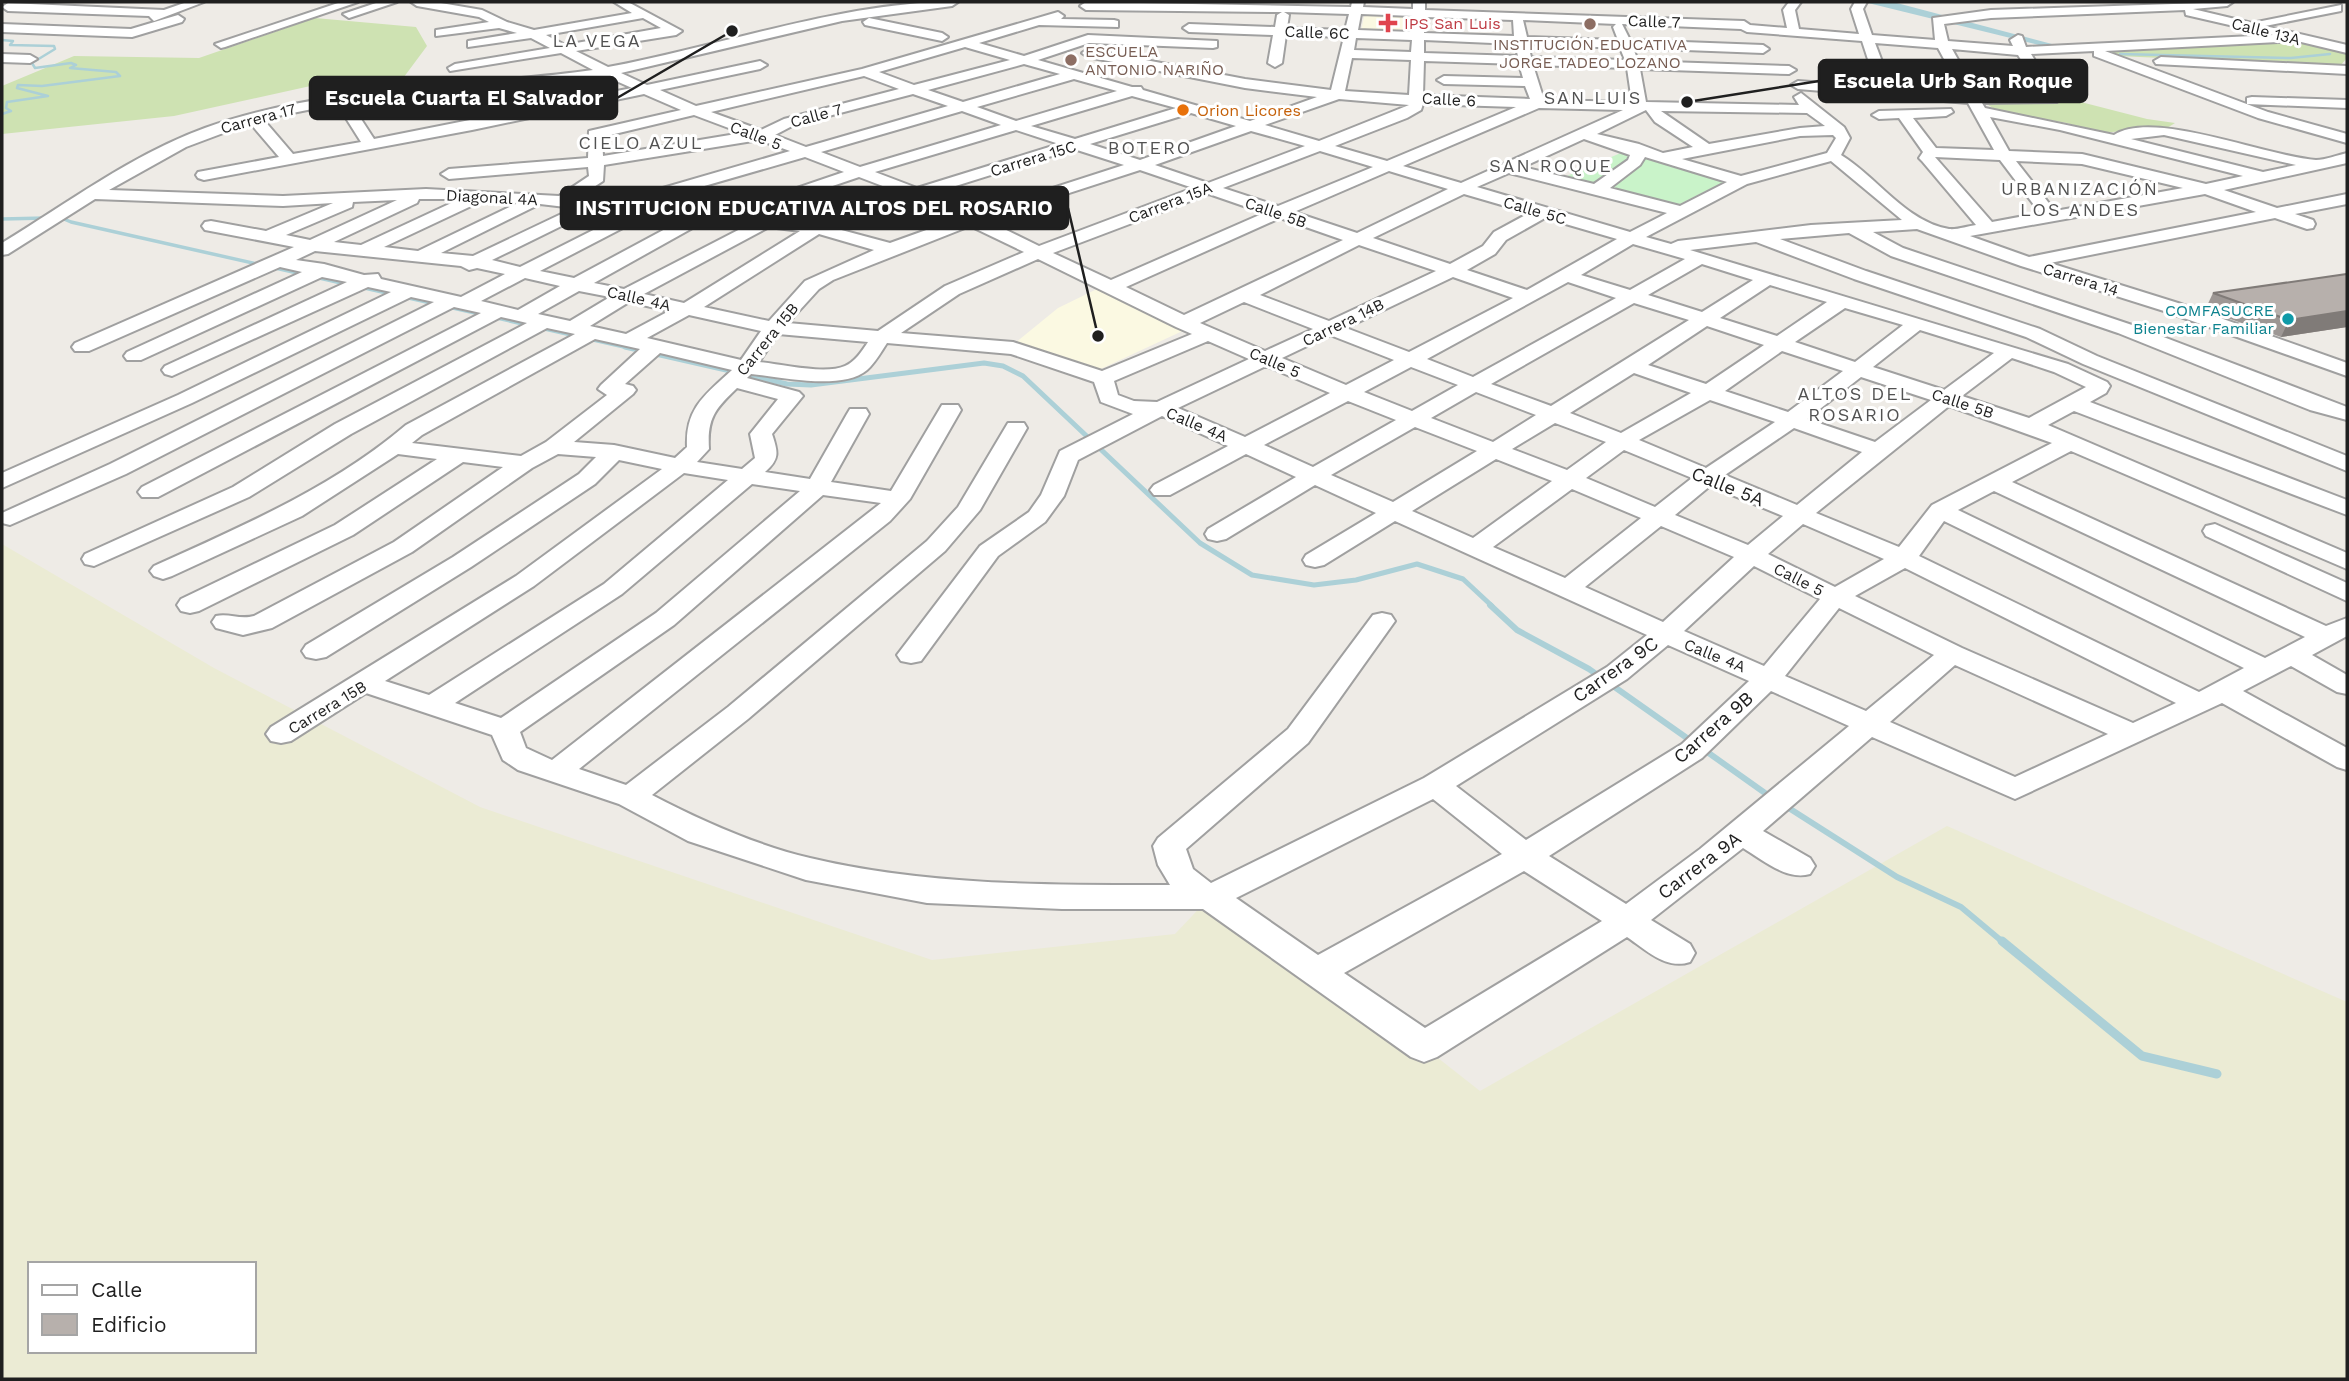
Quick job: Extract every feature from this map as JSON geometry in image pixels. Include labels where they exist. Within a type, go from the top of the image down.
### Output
[{"type":"street","points":[[3,29],[61,2]]},
{"type":"street","points":[[94,16],[108,2]]},
{"type":"street","points":[[47,30],[94,16],[124,11],[148,2]]},
{"type":"street","points":[[89,40],[198,2]]},
{"type":"street","points":[[221,44],[324,10],[391,2]]},
{"type":"street","name":"Calle 5","points":[[417,2],[472,12],[532,33],[607,72],[693,110],[916,193],[1183,323],[1343,392],[1571,480],[1751,555],[1952,654],[2131,733]]},
{"type":"street","points":[[472,12],[496,2]]},
{"type":"street","points":[[204,175],[471,126],[765,67],[715,49],[620,2]]},
{"type":"street","points":[[870,2],[912,5],[951,18]]},
{"type":"street","name":"Carrera 17","points":[[2,250],[89,194],[173,146],[252,117],[341,99],[607,72],[715,49],[842,17],[912,5],[951,2]]},
{"type":"street","points":[[1111,287],[1538,103],[1526,75],[1526,59],[1515,2]]},
{"type":"street","points":[[1609,2],[1626,43],[1646,108],[1704,148]]},
{"type":"street","points":[[1794,33],[1789,9],[1796,2]]},
{"type":"street","points":[[1861,2],[1857,9],[1886,92]]},
{"type":"street","points":[[2013,2],[2066,13],[2101,25]]},
{"type":"street","points":[[2092,2],[2129,9]]},
{"type":"street","name":"Calle 13A","points":[[2143,2],[2347,49]]},
{"type":"street","points":[[2050,216],[2004,155],[1943,45],[1946,15],[2066,13],[2170,8],[2224,2]]},
{"type":"street","points":[[2303,2],[2342,10]]},
{"type":"street","points":[[1067,5],[1086,23],[1090,31],[1086,45],[1212,50],[1218,29]]},
{"type":"street","name":"Calle 7","points":[[1040,22],[1067,5],[1419,7],[1517,16],[1746,26],[1794,33],[1943,45],[2022,38],[2102,52]]},
{"type":"street","points":[[1275,63],[1284,5]]},
{"type":"street","points":[[9,6],[49,8],[94,16]]},
{"type":"street","points":[[1337,95],[1357,6]]},
{"type":"street","points":[[1162,490],[1343,392],[1529,297],[1633,237],[1741,181],[1833,156],[1843,138],[1839,130],[1802,101],[1798,85],[1789,70],[1763,49],[1746,26],[1743,6]]},
{"type":"street","points":[[1417,97],[1416,36],[1419,7]]},
{"type":"street","points":[[351,8],[371,17]]},
{"type":"street","points":[[2245,26],[2342,10]]},
{"type":"street","points":[[124,11],[163,13]]},
{"type":"street","points":[[1879,115],[2052,99],[2022,38],[1991,14]]},
{"type":"street","points":[[472,44],[642,15]]},
{"type":"street","points":[[842,17],[942,37]]},
{"type":"street","points":[[2292,18],[2325,25]]},
{"type":"street","points":[[3,29],[132,33],[178,19]]},
{"type":"street","points":[[562,201],[597,164],[594,134],[865,72],[1040,22],[1123,25]]},
{"type":"street","points":[[2190,24],[2229,22]]},
{"type":"street","points":[[440,33],[503,24]]},
{"type":"street","points":[[976,25],[1001,32]]},
{"type":"street","name":"Calle 6C","points":[[1171,27],[1763,49]]},
{"type":"street","points":[[455,68],[673,30]]},
{"type":"street","points":[[2066,37],[2263,115],[2347,139]]},
{"type":"street","points":[[2102,52],[2293,38]]},
{"type":"street","name":"Calle 5C","points":[[967,43],[1918,323],[2061,368],[2100,386],[2075,404]]},
{"type":"street","name":"Calle 6","points":[[1061,49],[1086,45],[1123,60],[1337,95],[1646,108],[1811,109]]},
{"type":"street","name":"Calle 7","points":[[449,174],[597,164],[774,132],[789,122],[1061,49]]},
{"type":"street","points":[[2102,52],[2147,60],[2347,71]]},
{"type":"street","points":[[4,54],[30,59]]},
{"type":"street","points":[[1348,54],[1789,70]]},
{"type":"street","points":[[611,208],[1123,60]]},
{"type":"street","points":[[2147,60],[2211,82],[2252,101],[2347,133]]},
{"type":"street","points":[[724,217],[859,172],[1192,71]]},
{"type":"street","points":[[2335,86],[2347,71]]},
{"type":"street","name":"Calle 5B","points":[[865,72],[1017,126],[1529,297]]},
{"type":"street","points":[[792,77],[814,84]]},
{"type":"street","points":[[1416,79],[1529,82]]},
{"type":"street","name":"Carrera 15C","points":[[554,447],[626,390],[608,389],[643,349],[684,309],[724,288],[817,228],[916,193],[1078,145],[1257,84]]},
{"type":"street","points":[[1798,85],[1886,92],[1977,105],[2266,177]]},
{"type":"street","points":[[418,90],[471,126]]},
{"type":"street","name":"Carrera 15B","points":[[282,734],[366,684],[525,582],[680,466],[698,449],[697,432],[705,407],[740,374],[773,328],[813,285],[891,249],[973,219],[1140,165],[1337,95]]},
{"type":"street","name":"Carrera 15A","points":[[740,374],[823,376],[848,373],[861,365],[883,336],[952,289],[1039,252],[1402,115],[1416,107],[1417,97]]},
{"type":"street","points":[[341,99],[370,145]]},
{"type":"street","points":[[2221,99],[2330,103],[2347,107]]},
{"type":"street","points":[[1183,323],[1245,296],[1460,189],[1646,108]]},
{"type":"street","points":[[1903,114],[1931,152]]},
{"type":"street","points":[[252,117],[265,128],[290,160]]},
{"type":"street","points":[[2060,125],[2104,193],[2178,232],[2207,244]]},
{"type":"street","points":[[1666,157],[1800,132],[1839,130]]},
{"type":"street","points":[[2106,138],[2158,131],[2320,166]]},
{"type":"street","points":[[1586,135],[1741,181]]},
{"type":"street","points":[[1597,190],[1635,162],[1638,155],[1634,148]]},
{"type":"street","points":[[1931,152],[2082,159],[2206,189],[2307,225]]},
{"type":"street","points":[[1931,152],[1927,158],[1986,226]]},
{"type":"street","name":"Carrera 14","points":[[1833,156],[1919,224],[2213,322],[2347,370]]},
{"type":"street","points":[[183,197],[204,175],[227,157]]},
{"type":"street","points":[[1946,235],[2050,216],[2104,193],[2206,189],[2347,158]]},
{"type":"street","points":[[489,161],[597,164],[667,160]]},
{"type":"street","points":[[134,356],[321,271],[489,190],[597,164]]},
{"type":"street","points":[[1510,168],[1684,212]]},
{"type":"street","name":"Diagonal 4A","points":[[89,194],[283,201],[489,190],[536,200],[817,228],[891,249]]},
{"type":"street","points":[[82,347],[426,194]]},
{"type":"street","points":[[267,237],[365,196]]},
{"type":"street","points":[[172,370],[536,200]]},
{"type":"street","points":[[2027,262],[2347,200]]},
{"type":"street","points":[[2,481],[447,277],[592,205]]},
{"type":"street","points":[[10,517],[118,469],[263,394],[449,304],[522,272],[641,212]]},
{"type":"street","name":"Carrera 14B","points":[[911,655],[989,551],[1037,517],[1052,496],[1068,456],[1161,408],[1472,261],[1489,250],[1500,236],[1541,213]]},
{"type":"street","points":[[94,559],[242,492],[343,429],[531,324],[576,284],[701,216]]},
{"type":"street","points":[[163,570],[276,521],[394,447],[414,430],[581,335],[626,295],[765,222]]},
{"type":"street","points":[[1666,247],[1919,224]]},
{"type":"street","name":"Calle 4A","points":[[211,226],[309,245],[475,262],[773,328],[1013,348],[1102,378],[1108,398],[1119,404],[1133,409],[1161,408],[1664,635],[1769,678],[2015,789],[2131,733]]},
{"type":"street","points":[[1853,229],[1897,252],[2153,340],[2347,414]]},
{"type":"street","points":[[1759,237],[1860,275],[2033,332],[2090,360],[2347,464]]},
{"type":"street","points":[[1860,275],[1881,257],[1897,252]]},
{"type":"street","points":[[1217,534],[1314,475],[1700,258]]},
{"type":"street","points":[[268,265],[368,280],[405,294],[740,374],[792,396],[761,435],[767,453],[766,460],[748,477],[613,589],[431,706]]},
{"type":"street","name":"Calle 5B","points":[[1566,276],[2031,426],[2347,562]]},
{"type":"street","points":[[1315,560],[1632,366],[1768,278]]},
{"type":"street","name":"Calle 5A","points":[[1245,296],[1622,441],[1903,558],[2347,760]]},
{"type":"street","points":[[1475,548],[1622,441],[1709,392],[1842,301]]},
{"type":"street","points":[[150,492],[491,315]]},
{"type":"street","points":[[2061,368],[2213,322]]},
{"type":"street","points":[[1566,590],[1657,515],[1792,420],[1918,323]]},
{"type":"street","points":[[1102,378],[1208,334]]},
{"type":"street","name":"Carrera 9C","points":[[1210,897],[1436,785],[1607,678],[1664,635],[1751,555],[1878,450],[2009,351]]},
{"type":"street","points":[[1632,366],[1878,450]]},
{"type":"street","points":[[2031,426],[2075,404],[2347,508]]},
{"type":"street","points":[[555,773],[882,516],[898,499],[950,410]]},
{"type":"street","points":[[505,729],[665,619],[816,488],[858,414]]},
{"type":"street","points":[[630,797],[738,713],[936,547],[968,510],[1016,428]]},
{"type":"street","name":"Carrera 9B","points":[[1316,972],[1525,856],[1699,744],[1769,678],[1834,598],[1903,558],[1940,510],[2073,442]]},
{"type":"street","points":[[394,447],[524,463]]},
{"type":"street","points":[[225,622],[243,627],[264,622],[403,547],[524,463],[554,447],[614,452],[680,466],[898,499]]},
{"type":"street","points":[[316,651],[462,562],[587,479],[614,452]]},
{"type":"street","points":[[190,605],[344,530],[457,456]]},
{"type":"street","points":[[1995,484],[2337,632]]},
{"type":"street","points":[[1940,510],[2267,668]]},
{"type":"street","points":[[2215,531],[2347,593]]},
{"type":"street","points":[[1316,972],[1210,897],[1189,886],[1173,868],[1170,846],[1204,814],[1298,736],[1382,621]]},
{"type":"street","points":[[2131,733],[2211,697],[2337,632]]},
{"type":"street","name":"Carrera 9A","points":[[1316,972],[1424,1047],[1627,921],[1769,812],[1867,723],[1952,654]]},
{"type":"street","points":[[2293,656],[2347,686]]},
{"type":"street","points":[[366,684],[505,729]]},
{"type":"street","points":[[505,729],[513,753],[555,773],[630,797],[699,833],[806,869],[928,891],[1062,897],[1210,897]]},
{"type":"street","points":[[1436,785],[1525,856],[1678,953]]},
{"type":"street","points":[[1742,833],[1799,866]]},
{"type":"shaded area","name":"IPS San Luis","points":[[1365,12],[1414,14],[1412,33],[1361,31]]},
{"type":"shaded area","points":[[1099,288],[1189,328],[1092,373],[1014,344],[1058,308]]},
{"type":"green space","points":[[315,18],[416,27],[427,46],[398,85],[369,90],[315,85],[174,116],[2,134],[2,86],[74,56],[199,58]]},
{"type":"green space","points":[[2296,41],[2347,51],[2347,58],[2340,66],[2118,56],[2108,50]]},
{"type":"green space","points":[[1980,100],[2077,101],[2147,119],[2175,123],[2167,128],[2098,133],[2067,123],[1998,111]]},
{"type":"green space","points":[[1630,149],[1726,181],[1676,206],[1567,176]]},
{"type":"green space","points":[[2,544],[214,668],[480,807],[932,960],[1175,934],[1210,897],[1424,1047],[1480,1091],[1947,826],[2347,1002],[2347,1379],[2,1379]]},
{"type":"building","points":[[2347,274],[2347,311],[2289,320],[2213,293]]},
{"type":"waterway","points":[[1869,2],[1893,5],[2047,44]]},
{"type":"waterway","points":[[2,40],[13,41],[10,45],[54,46],[55,49],[32,63],[35,68],[71,63],[76,65],[70,68],[116,72],[120,76],[42,86],[18,85],[17,88],[48,96],[7,102],[6,108],[11,111],[2,114]]},
{"type":"waterway","points":[[2120,54],[2291,58],[2330,54]]},
{"type":"waterway","points":[[57,216],[71,222],[350,285]]},
{"type":"waterway","points":[[2,219],[46,218]]},
{"type":"waterway","points":[[360,287],[633,349]]},
{"type":"waterway","points":[[625,347],[787,384],[811,385],[984,363],[1003,366],[1023,376],[1200,543],[1252,575],[1314,585],[1356,580],[1417,564],[1463,579],[1492,606]]},
{"type":"waterway","points":[[1490,605],[1517,630],[1589,669],[1694,743]]},
{"type":"waterway","points":[[1703,749],[1772,798]]},
{"type":"waterway","points":[[1784,805],[1897,877],[1961,907],[2004,943]]},
{"type":"waterway","points":[[2002,941],[2142,1056],[2217,1074]]},
{"type":"place","name":"IPS San Luis","points":[[1388,23]]},
{"type":"place","name":"INSTITUCIÓN EDUCATIVA JORGE TADEO LOZANO","points":[[1590,24]]},
{"type":"place","name":"Escuela Cuarta El Salvador","points":[[732,31]]},
{"type":"place","name":"ESCUELA ANTONIO NARIÑO","points":[[1071,60]]},
{"type":"place","name":"Escuela Urb San Roque","points":[[1687,102]]},
{"type":"place","name":"Orion Licores","points":[[1183,110]]},
{"type":"place","name":"COMFASUCRE Bienestar Familiar","points":[[2288,319]]},
{"type":"place","name":"INSTITUCION EDUCATIVA ALTOS DEL ROSARIO","points":[[1098,336]]},
{"type":"district","name":"LA VEGA","points":[[597,41]]},
{"type":"district","name":"SAN LUIS","points":[[1593,98]]},
{"type":"district","name":"CIELO AZUL","points":[[641,143]]},
{"type":"district","name":"BOTERO","points":[[1150,148]]},
{"type":"district","name":"SAN ROQUE","points":[[1551,166]]},
{"type":"district","name":"URBANIZACIÓN LOS ANDES","points":[[2080,199]]},
{"type":"district","name":"ALTOS DEL ROSARIO","points":[[1855,404]]}]
